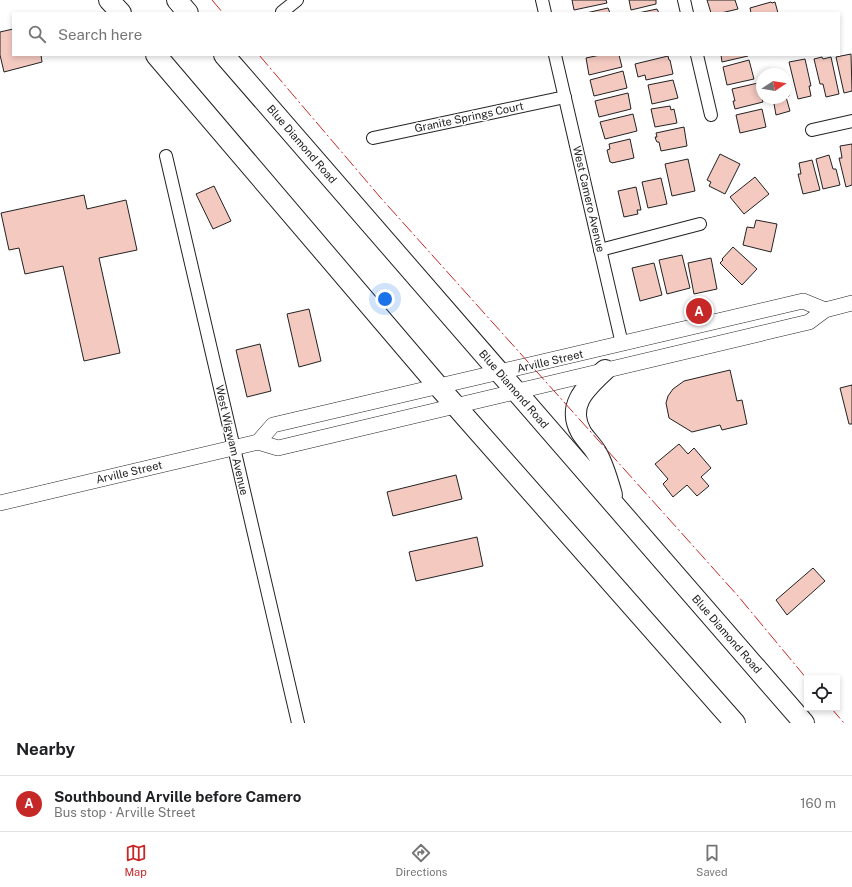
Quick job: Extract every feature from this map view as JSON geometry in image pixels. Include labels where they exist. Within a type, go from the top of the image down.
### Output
[{"type":"highway","points":[[109,0],[119,12]]},
{"type":"highway","points":[[177,0],[187,12]]},
{"type":"highway","points":[[157,56],[439,387],[735,723]]},
{"type":"highway","name":"Blue Diamond Road","points":[[225,56],[804,723]]},
{"type":"highway","points":[[605,370],[582,393],[576,407],[576,421],[582,434],[596,452],[617,508]]},
{"type":"street","points":[[282,12],[297,0]]},
{"type":"street","points":[[542,0],[545,12]]},
{"type":"street","points":[[684,0],[687,12]]},
{"type":"street","name":"West Camero Avenue","points":[[555,56],[622,344]]},
{"type":"street","points":[[697,56],[711,115]]},
{"type":"street","name":"Granite Springs Court","points":[[373,138],[565,97]]},
{"type":"street","points":[[812,130],[852,121]]},
{"type":"street","name":"West Wigwam Avenue","points":[[166,156],[298,723]]},
{"type":"street","points":[[600,250],[700,224]]},
{"type":"street","name":"Arville Street","points":[[258,442],[273,425],[803,301],[825,310]]},
{"type":"street","name":"Arville Street","points":[[0,503],[258,442],[278,448],[809,322],[825,310],[852,303]]},
{"type":"building","points":[[572,0],[606,0],[607,3],[574,10]]},
{"type":"building","points":[[629,0],[656,0],[656,4],[631,10]]},
{"type":"building","points":[[707,0],[735,0],[738,9],[725,12],[711,12]]},
{"type":"building","points":[[775,2],[778,12],[751,12],[750,8]]},
{"type":"building","points":[[608,8],[610,12],[590,12]]},
{"type":"building","points":[[657,9],[658,12],[643,12]]},
{"type":"building","points":[[12,29],[12,56],[41,56],[42,62],[4,72],[0,55],[0,32]]},
{"type":"building","points":[[851,54],[852,91],[844,93],[836,57]]},
{"type":"building","points":[[595,56],[619,56],[622,67],[589,75],[586,58]]},
{"type":"building","points":[[668,56],[673,74],[646,80],[645,75],[638,77],[635,64]]},
{"type":"building","points":[[721,56],[748,56],[722,62]]},
{"type":"building","points":[[822,57],[823,59],[831,57],[839,94],[826,97],[823,84],[820,84],[814,59]]},
{"type":"building","points":[[805,59],[811,86],[809,86],[811,96],[798,99],[792,74],[792,68],[790,68],[789,62]]},
{"type":"building","points":[[749,60],[754,79],[727,85],[723,67]]},
{"type":"building","points":[[623,71],[627,88],[594,96],[590,80]]},
{"type":"building","points":[[673,80],[678,98],[652,104],[648,85]]},
{"type":"building","points":[[756,83],[756,104],[735,109],[732,89]]},
{"type":"building","points":[[628,93],[631,109],[599,117],[595,101]]},
{"type":"building","points":[[774,104],[788,104],[790,111],[776,115]]},
{"type":"building","points":[[670,106],[671,110],[674,109],[677,123],[655,127],[651,109]]},
{"type":"building","points":[[762,109],[766,127],[740,133],[736,115]]},
{"type":"building","points":[[633,114],[637,131],[605,139],[600,122]]},
{"type":"building","points":[[684,127],[687,146],[661,151],[659,142],[657,142],[655,137],[657,137],[656,133]]},
{"type":"building","points":[[630,139],[634,158],[612,163],[610,162],[607,150],[610,149],[609,144]]},
{"type":"building","points":[[852,144],[852,185],[846,187],[839,158],[842,158],[840,146]]},
{"type":"building","points":[[720,154],[740,164],[725,194],[709,186],[711,182],[707,180]]},
{"type":"building","points":[[829,155],[833,169],[836,169],[840,185],[823,189],[816,159]]},
{"type":"building","points":[[688,159],[695,191],[672,196],[665,164]]},
{"type":"building","points":[[812,160],[820,190],[803,194],[798,174],[801,174],[799,163]]},
{"type":"building","points":[[755,177],[769,194],[744,214],[730,197]]},
{"type":"building","points":[[661,178],[667,204],[648,208],[642,182]]},
{"type":"building","points":[[214,186],[231,221],[213,229],[196,194]]},
{"type":"building","points":[[636,187],[641,210],[637,210],[638,214],[624,217],[618,191]]},
{"type":"building","points":[[84,195],[87,209],[126,200],[137,250],[99,258],[120,353],[84,361],[63,266],[25,274],[19,248],[9,250],[1,213]]},
{"type":"building","points":[[756,220],[777,224],[771,252],[743,245],[747,227],[754,228]]},
{"type":"building","points":[[733,247],[757,269],[742,285],[720,263]]},
{"type":"building","points":[[682,255],[690,288],[667,294],[659,260]]},
{"type":"building","points":[[711,258],[717,289],[694,294],[688,263]]},
{"type":"building","points":[[654,263],[662,295],[640,301],[632,268]]},
{"type":"building","points":[[309,309],[321,361],[299,367],[287,314]]},
{"type":"building","points":[[260,344],[271,391],[247,397],[236,350]]},
{"type":"building","points":[[730,370],[737,401],[742,400],[747,424],[722,430],[720,425],[692,432],[669,418],[666,403],[668,396],[673,389],[684,381]]},
{"type":"building","points":[[852,385],[852,424],[849,424],[840,388]]},
{"type":"building","points":[[679,444],[688,454],[694,448],[711,468],[701,477],[709,486],[697,496],[687,485],[673,497],[663,484],[668,479],[655,464]]},
{"type":"building","points":[[456,475],[462,499],[393,516],[387,492]]},
{"type":"building","points":[[477,537],[483,566],[416,581],[409,552]]},
{"type":"building","points":[[813,568],[825,581],[787,615],[776,600]]},
{"type":"power","points":[[212,0],[222,12]]},
{"type":"power","points":[[260,56],[380,197],[738,596],[804,675]]},
{"type":"power","points":[[834,711],[844,723]]},
{"type":"place","name":"Southbound Arville before Camero","points":[[699,311]]}]
